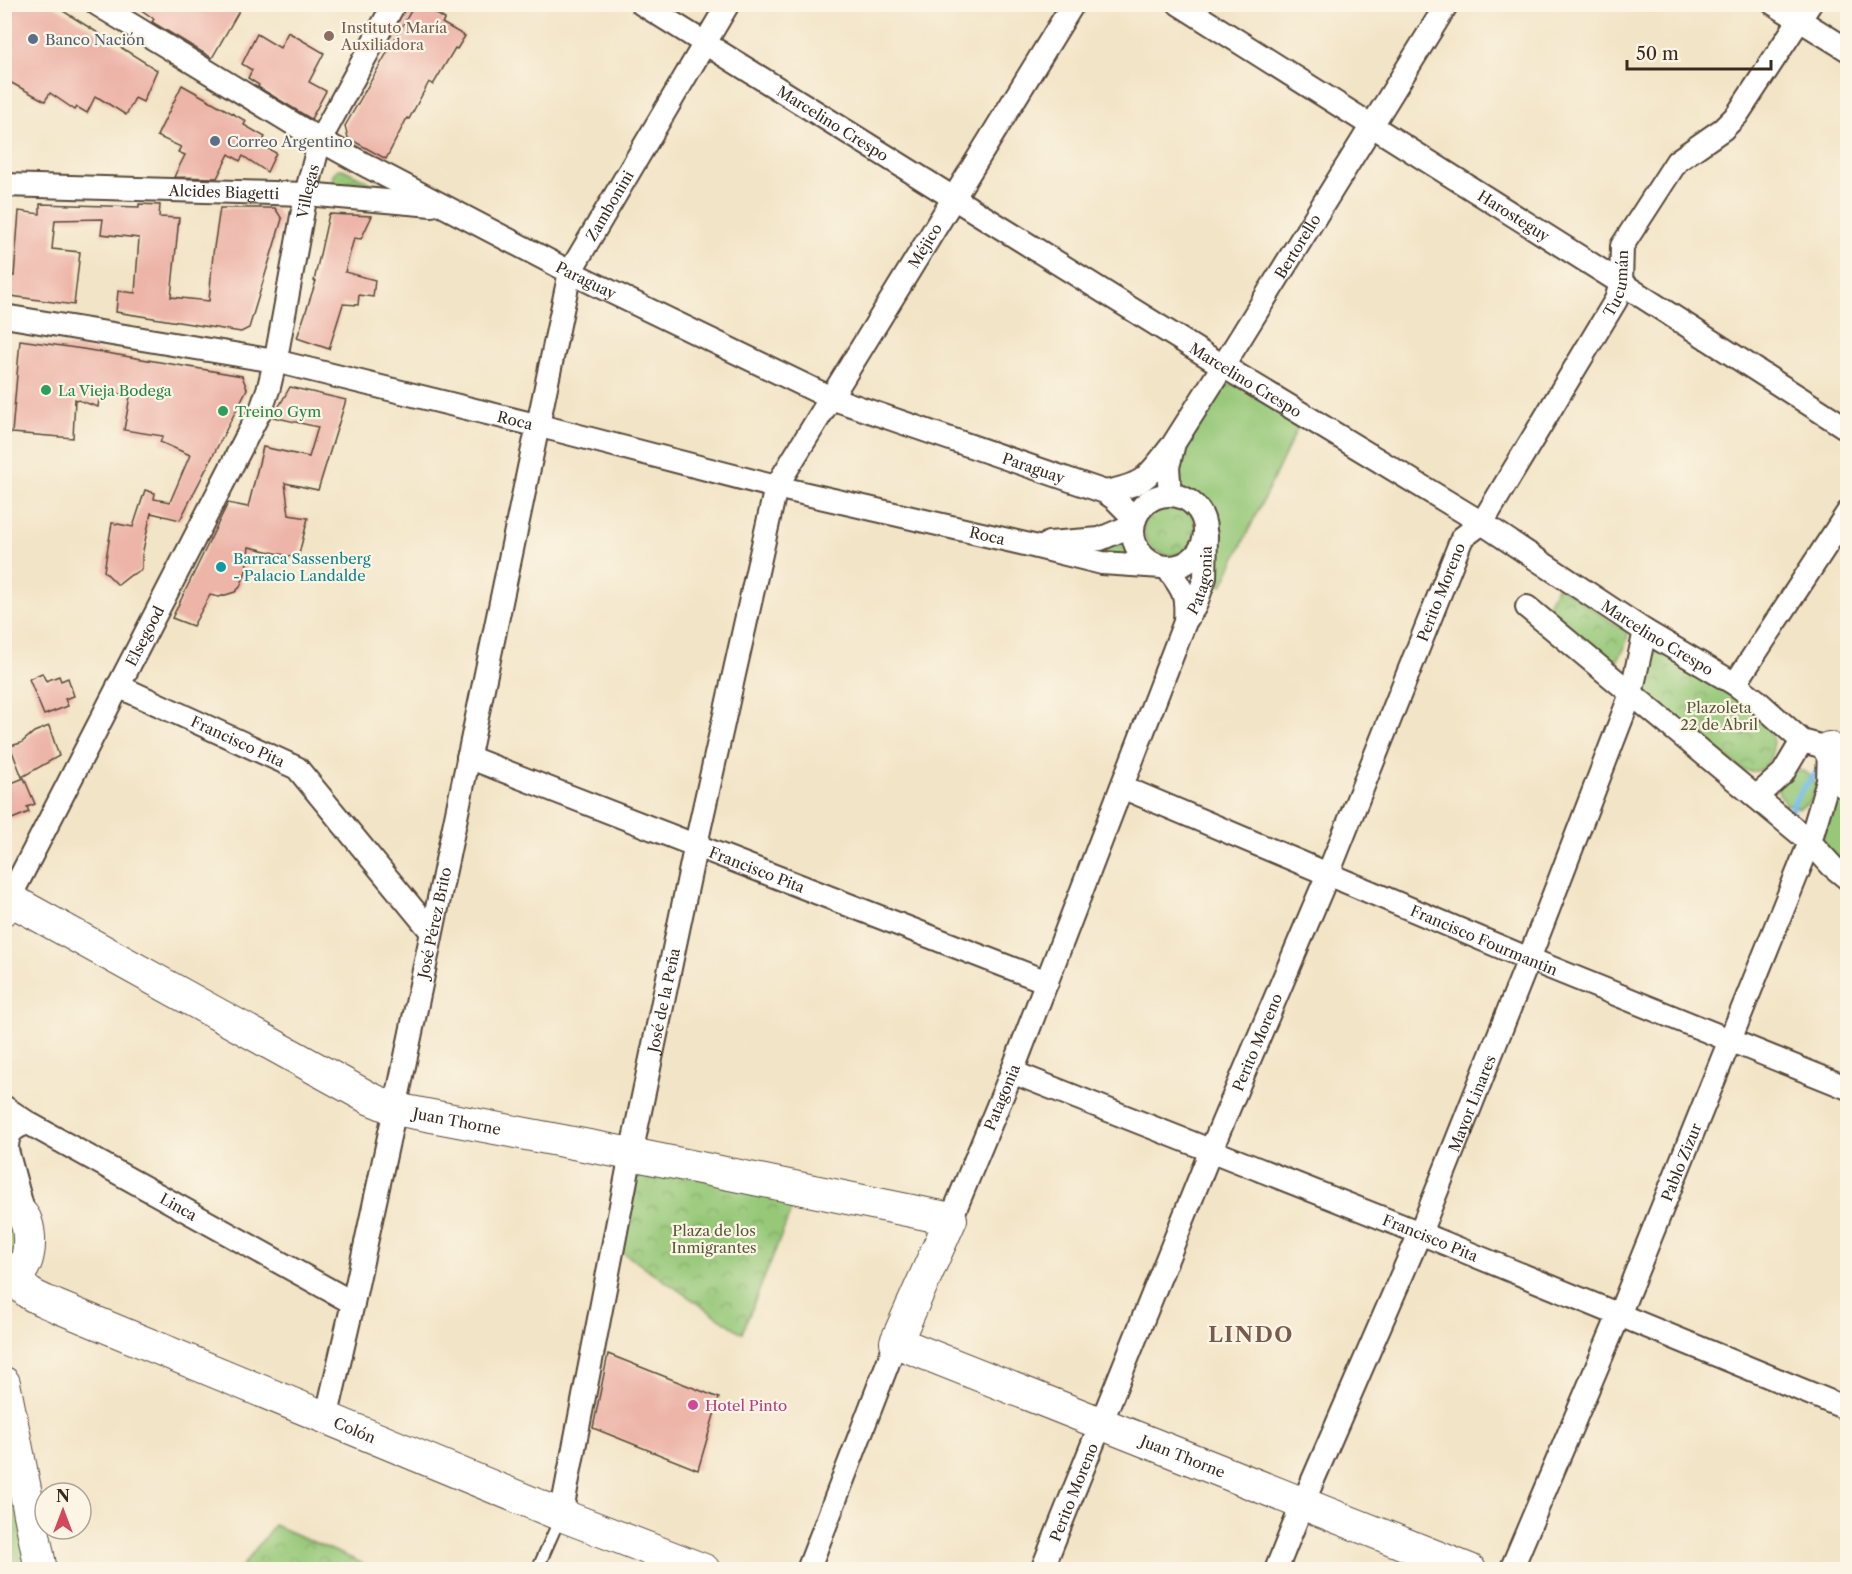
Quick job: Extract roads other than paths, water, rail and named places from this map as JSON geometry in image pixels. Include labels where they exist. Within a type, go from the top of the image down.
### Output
[{"type":"street","name":"Paraguay","points":[[97,4],[320,140],[570,272],[831,398],[1105,492],[1115,499],[1134,522]]},
{"type":"street","name":"Villegas","points":[[275,361],[306,194],[320,140],[394,4]]},
{"type":"street","name":"Marcelino Crespo","points":[[642,4],[1223,366],[1482,523],[1645,632],[1735,684],[1826,748]]},
{"type":"street","name":"Zambonini","points":[[538,425],[570,272],[728,4]]},
{"type":"street","name":"Méjico","points":[[776,487],[1073,4]]},
{"type":"street","name":"Harosteguy","points":[[1179,4],[1848,429]]},
{"type":"street","name":"Bertorello","points":[[1170,495],[1168,467],[1174,443],[1448,4]]},
{"type":"street","points":[[1774,4],[1805,13],[1848,50]]},
{"type":"street","name":"Tucumán","points":[[1482,523],[1616,300],[1621,283],[1622,246],[1677,161],[1723,129],[1737,115],[1805,13]]},
{"type":"street","name":"Alcides Biagetti","points":[[4,185],[306,194],[443,206]]},
{"type":"street","name":"Roca","points":[[4,316],[275,361],[538,425],[776,487],[1021,543]]},
{"type":"street","name":"Elsegood","points":[[7,904],[262,407],[275,361]]},
{"type":"street","name":"José Pérez Brito","points":[[326,1419],[395,1109],[538,425]]},
{"type":"street","points":[[1105,492],[1140,483],[1174,443]]},
{"type":"street","name":"José de la Peña","points":[[561,1515],[631,1154],[696,844],[776,487]]},
{"type":"street","points":[[1021,543],[1102,563],[1164,567],[1186,564],[1203,547],[1206,535],[1205,522],[1200,512],[1182,497],[1170,495],[1148,501],[1134,522],[1135,544],[1141,555],[1150,562],[1164,567]]},
{"type":"street","points":[[1735,684],[1848,512]]},
{"type":"street","points":[[1021,543],[1100,540],[1134,522]]},
{"type":"street","name":"Perito Moreno","points":[[1042,1569],[1211,1150],[1328,874],[1462,538],[1482,523]]},
{"type":"street","name":"Patagonia","points":[[808,1569],[896,1342],[951,1219],[1012,1072],[1185,622],[1195,606],[1205,578],[1206,535]]},
{"type":"street","name":"Patagonia","points":[[1164,567],[1184,592],[1185,622]]},
{"type":"street","points":[[1527,607],[1810,842],[1832,866],[1848,879]]},
{"type":"street","name":"Mayor Linares","points":[[1276,1569],[1302,1503],[1420,1233],[1529,960],[1631,694],[1645,632]]},
{"type":"street","name":"Francisco Pita","points":[[118,686],[297,768],[431,931]]},
{"type":"street","points":[[1756,797],[1783,773],[1826,748],[1848,784]]},
{"type":"street","name":"Pablo Zizur","points":[[1512,1569],[1619,1315],[1810,842],[1828,781],[1826,748]]},
{"type":"street","name":"Francisco Pita","points":[[468,757],[1047,982]]},
{"type":"street","name":"Francisco Fourmantin","points":[[1122,787],[1529,960],[1848,1088]]},
{"type":"street","name":"Juan Thorne","points":[[7,904],[371,1100],[395,1109],[951,1219]]},
{"type":"street","name":"Francisco Pita","points":[[1012,1072],[1420,1233],[1848,1409]]},
{"type":"street","name":"Linca","points":[[4,1107],[28,1123],[353,1303]]},
{"type":"street","points":[[9,1284],[25,1265],[28,1233],[11,1207],[7,1141],[17,1126],[28,1123]]},
{"type":"street","name":"Colón","points":[[9,1284],[22,1288],[56,1306],[326,1419],[561,1515],[704,1569]]},
{"type":"street","name":"Juan Thorne","points":[[896,1342],[1470,1569]]},
{"type":"street","points":[[4,1383],[41,1569]]},
{"type":"lane","points":[[537,1569],[561,1515]]},
{"type":"waterway","points":[[1789,816],[1798,796],[1821,768]]},
{"type":"place","name":"Instituto María Auxiliadora","points":[[329,36]]},
{"type":"place","name":"Banco Nación","points":[[33,39]]},
{"type":"place","name":"Correo Argentino","points":[[215,141]]},
{"type":"place","name":"La Vieja Bodega","points":[[46,390]]},
{"type":"place","name":"Treino Gym","points":[[223,411]]},
{"type":"place","name":"Barraca Sassenberg - Palacio Landalde","points":[[221,567]]},
{"type":"place","name":"Hotel Pinto","points":[[693,1405]]},
{"type":"district","name":"LINDO","points":[[1251,1334]]},
{"type":"park label","name":"Plazoleta 22 de Abril","points":[[1719,716]]},
{"type":"park label","name":"Plaza de los Inmigrantes","points":[[714,1238]]}]
